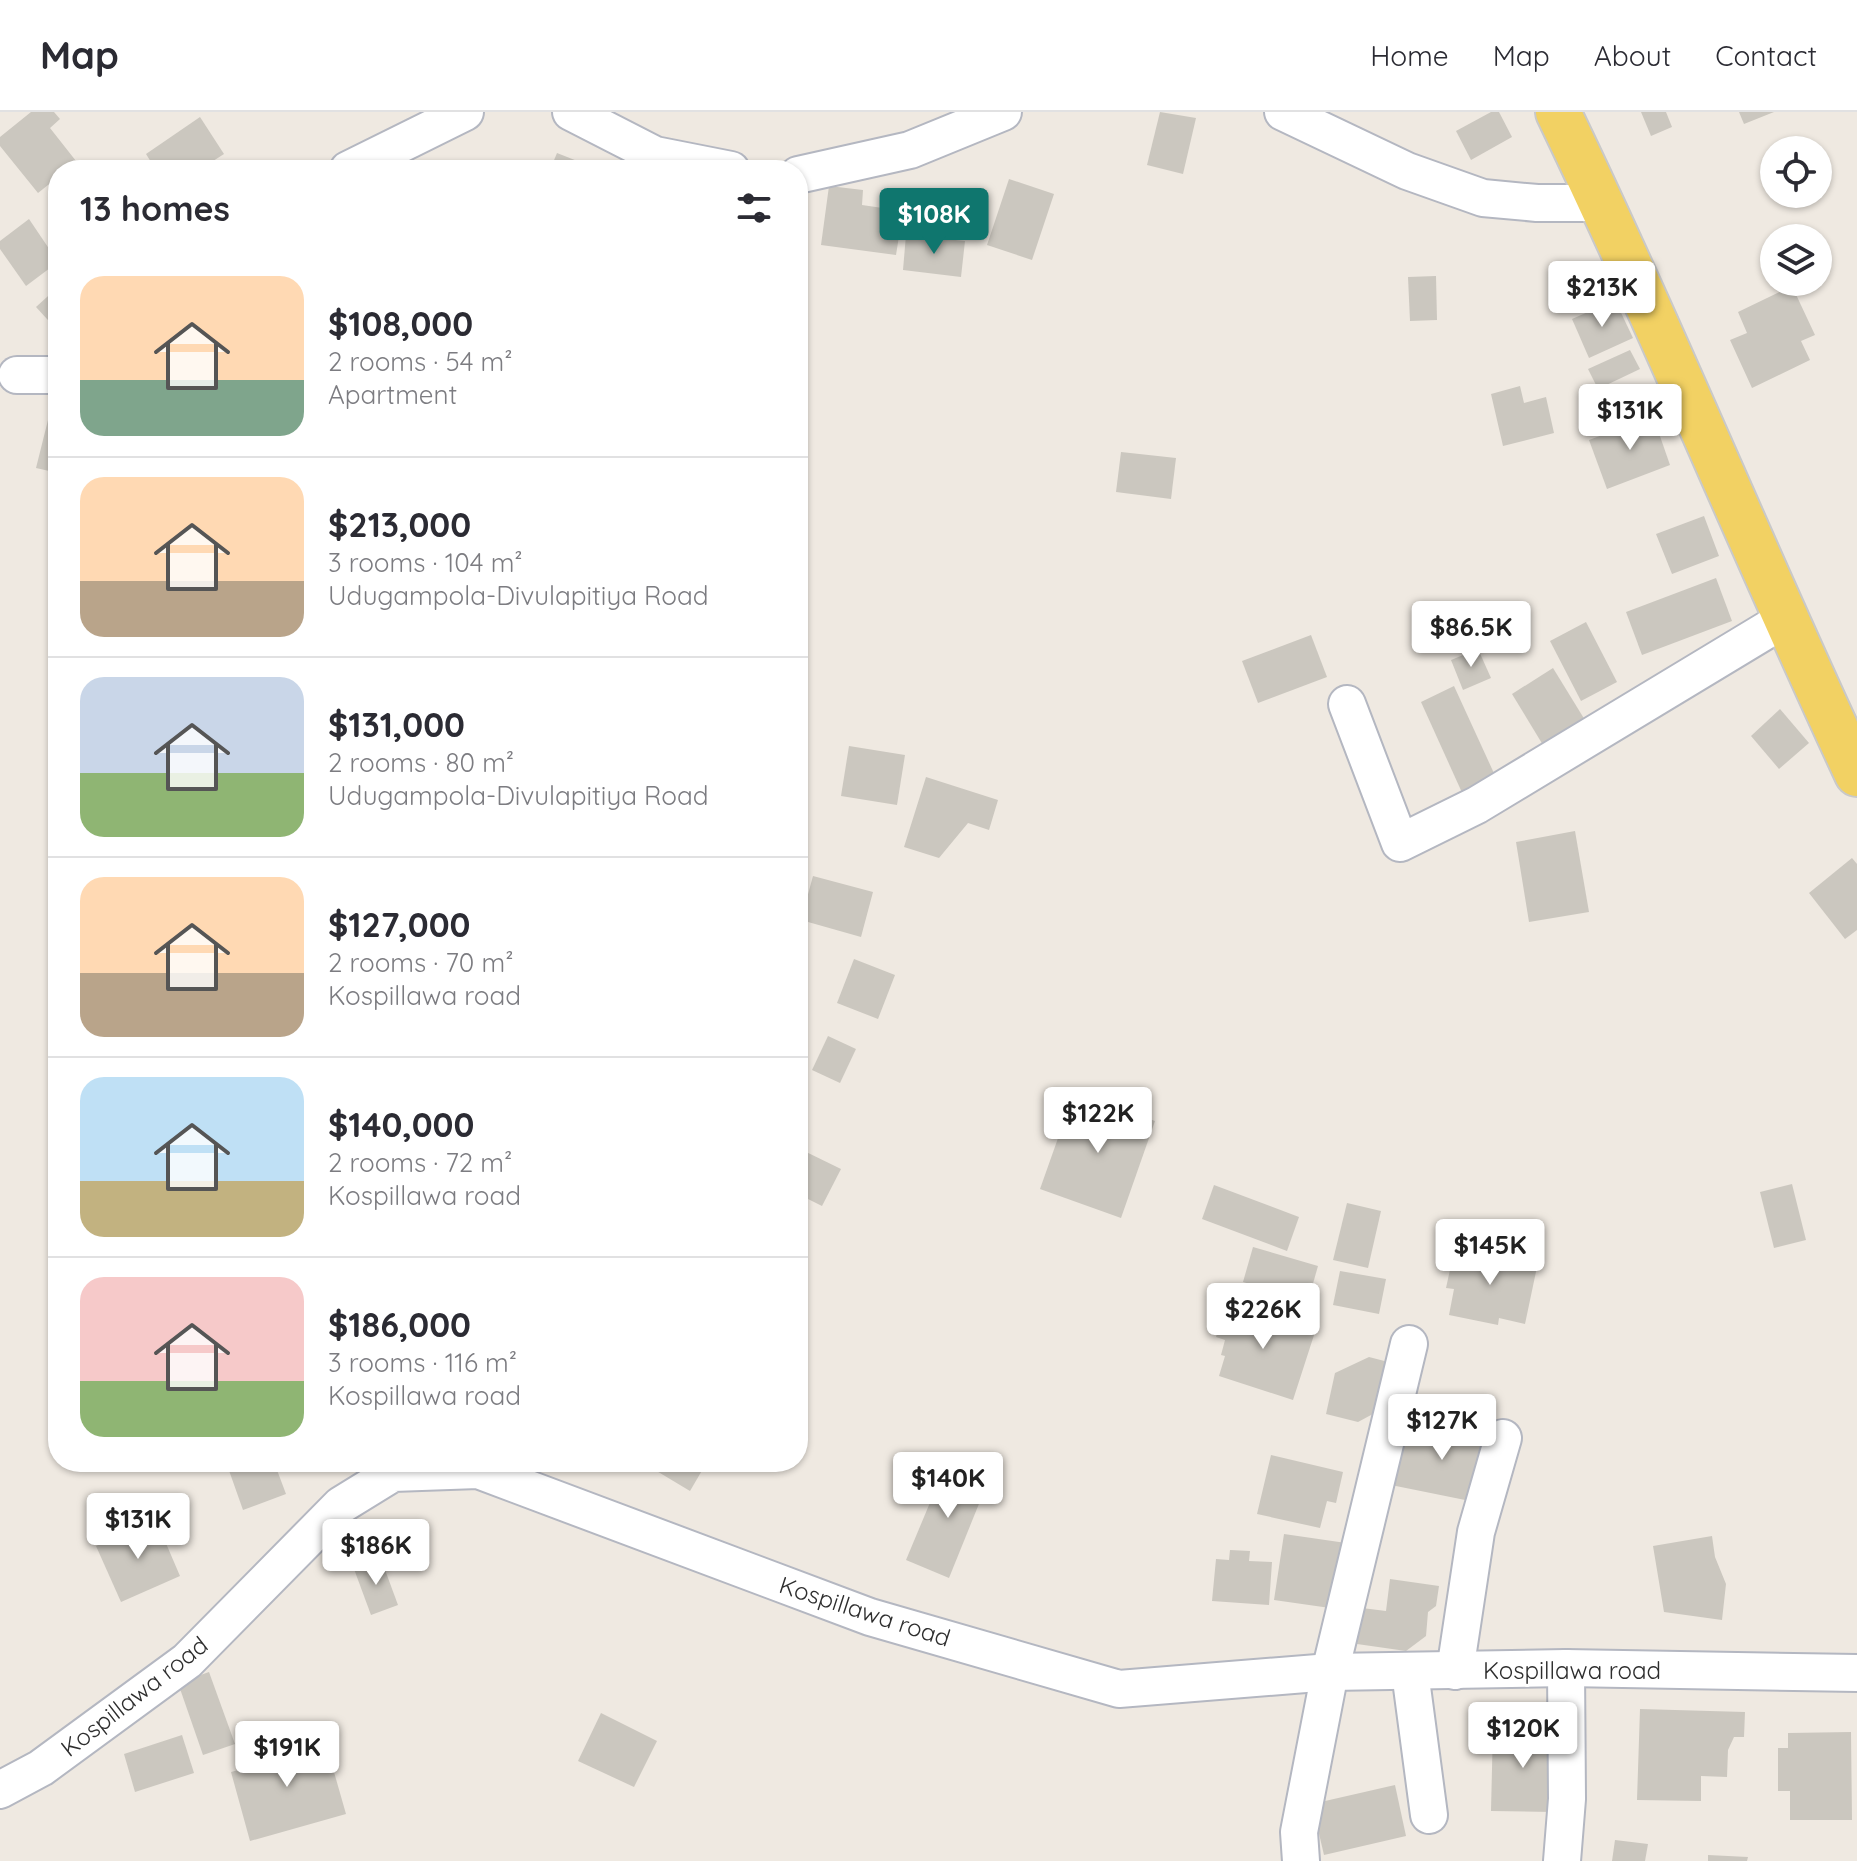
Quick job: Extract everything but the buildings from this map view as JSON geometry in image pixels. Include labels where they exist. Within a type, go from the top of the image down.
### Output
[{"type":"main road","points":[[1558,112],[1857,774]]},
{"type":"street","points":[[363,160],[465,112]]},
{"type":"street","points":[[571,112],[655,155],[680,160]]},
{"type":"street","points":[[808,173],[910,150],[1003,112]]},
{"type":"street","points":[[1283,112],[1407,171],[1483,198],[1537,203],[1601,203]]},
{"type":"street","points":[[17,375],[48,375]]},
{"type":"street","points":[[1347,704],[1400,843],[1477,805],[1785,619]]},
{"type":"street","points":[[1301,1861],[1299,1832],[1330,1672],[1409,1344]]},
{"type":"street","points":[[1455,1671],[1476,1532],[1503,1438]]},
{"type":"street","name":"Kospillawa road","points":[[0,1790],[41,1768],[187,1661],[341,1505],[393,1473],[421,1472]]},
{"type":"street","name":"Kospillawa road","points":[[510,1472],[870,1617],[1119,1689],[1330,1672],[1566,1668],[1857,1673]]},
{"type":"street","points":[[1562,1861],[1567,1799],[1566,1668]]},
{"type":"street","points":[[1410,1672],[1429,1815]]}]
